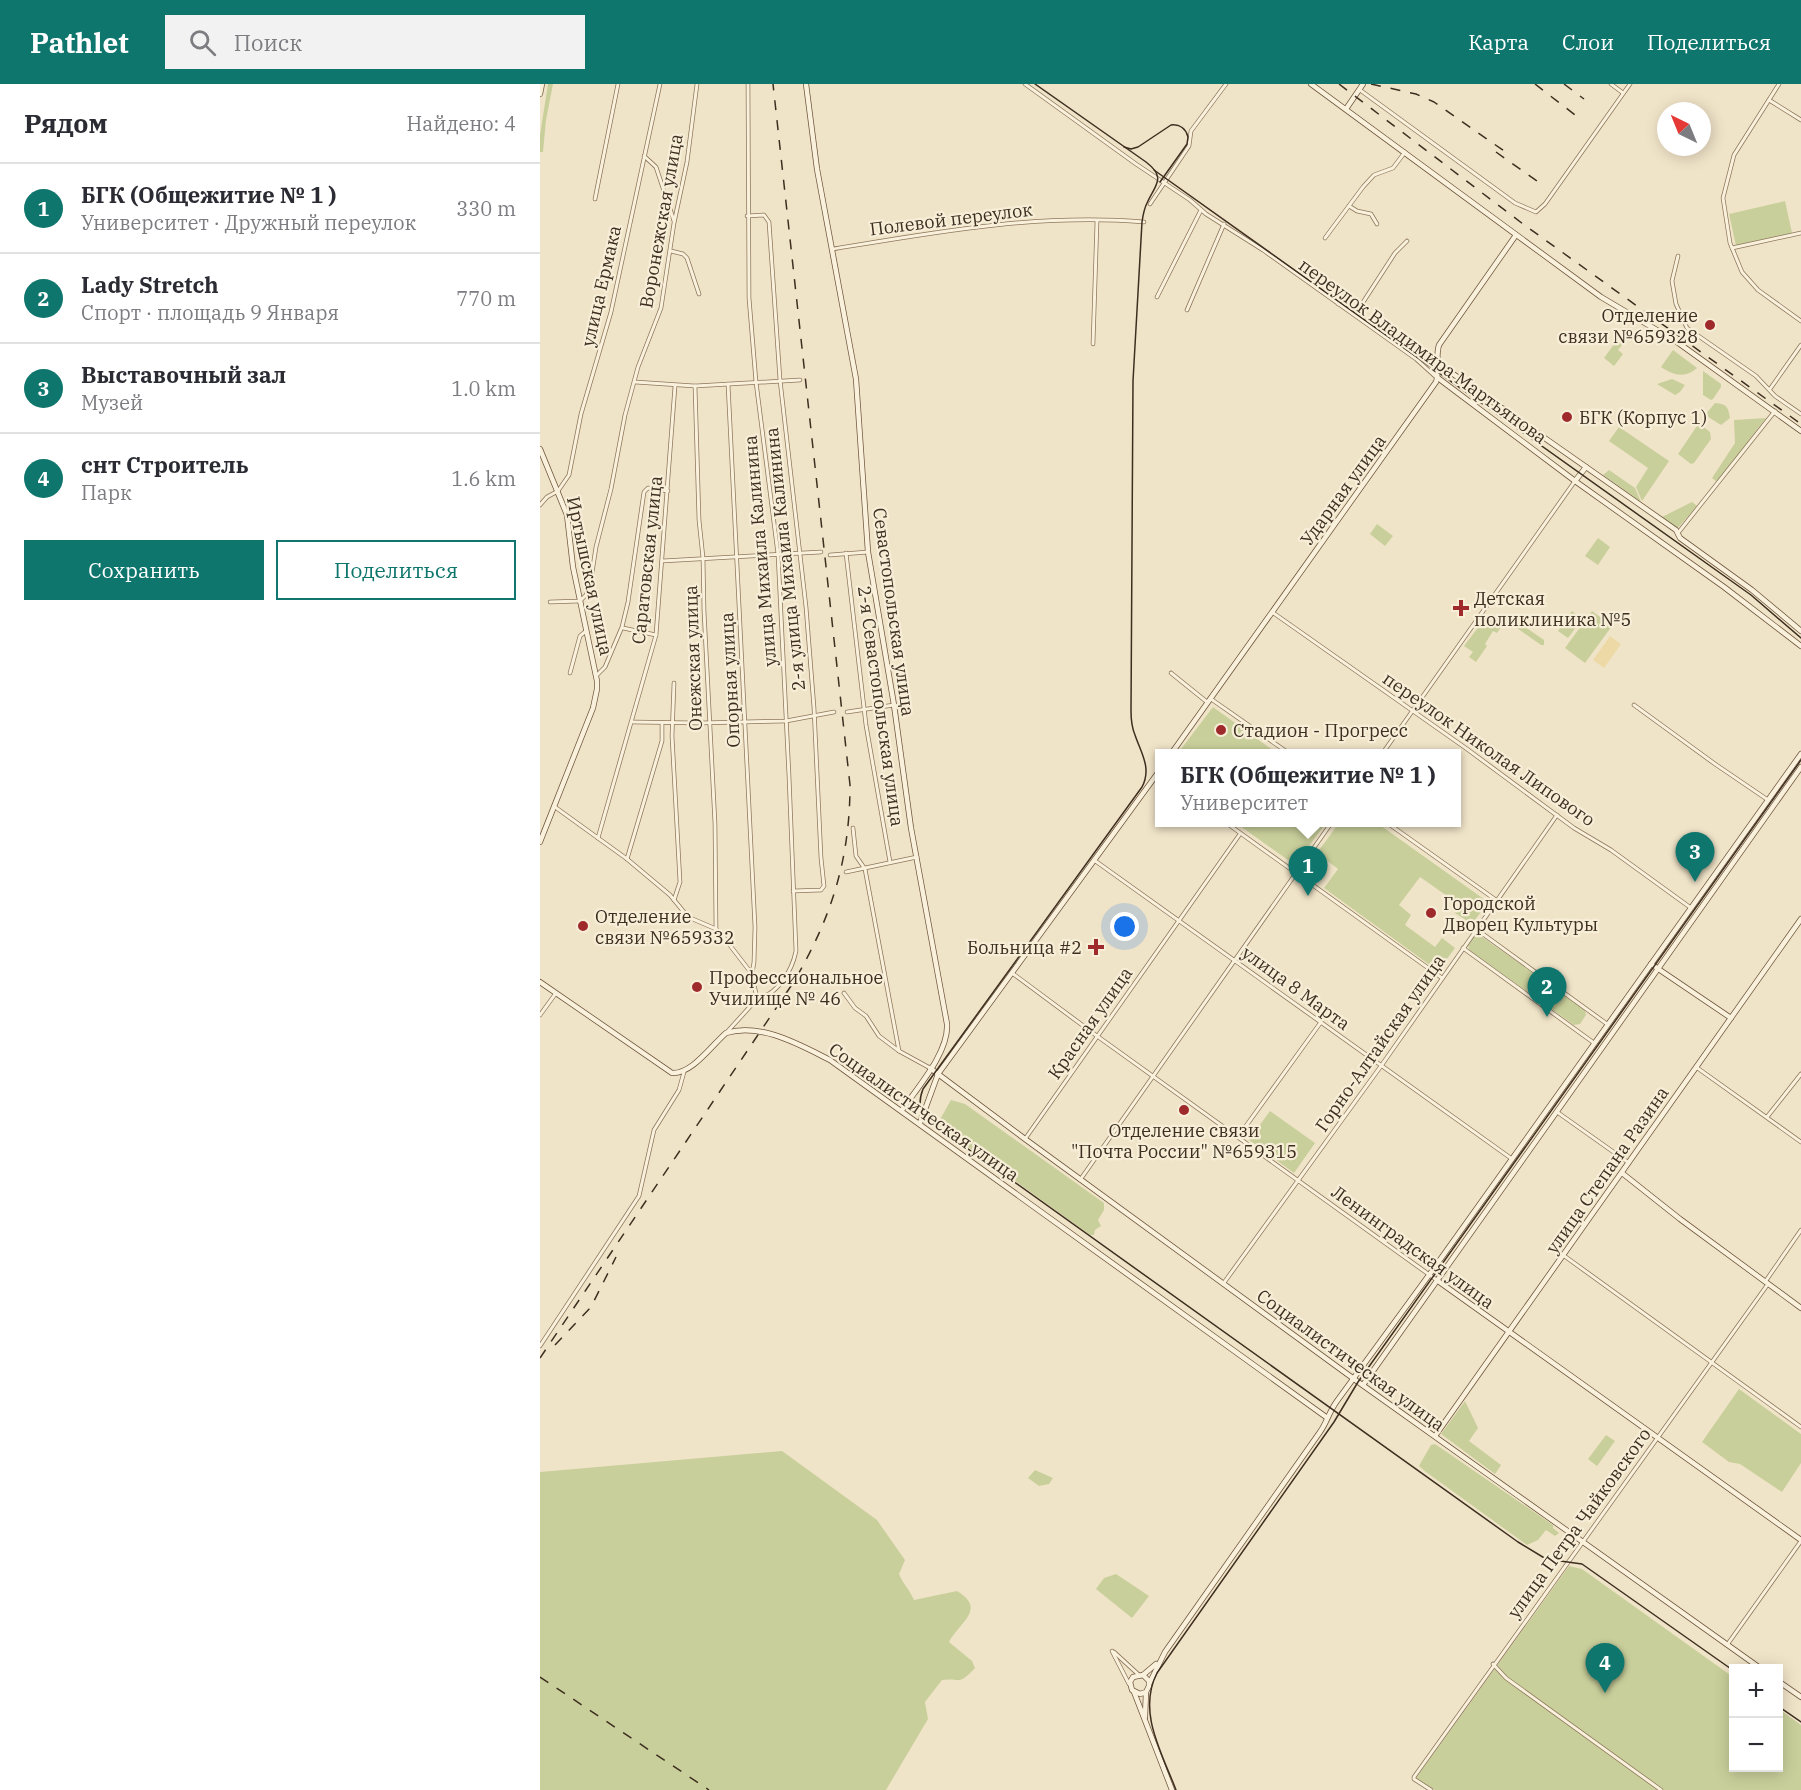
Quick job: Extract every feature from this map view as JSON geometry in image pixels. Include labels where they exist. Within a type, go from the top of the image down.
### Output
[{"type":"street","points":[[540,94],[542,84]]},
{"type":"street","points":[[595,199],[618,84]]},
{"type":"street","name":"улица Ермака","points":[[558,491],[569,475],[581,414],[607,325],[660,84]]},
{"type":"street","name":"Воронежская улица","points":[[579,601],[586,595],[590,586],[621,431],[642,356],[659,317],[674,223],[687,162],[697,84]]},
{"type":"street","name":"улица Михаила Калинина","points":[[748,84],[749,298],[756,382],[778,554],[795,956],[777,988],[768,996],[757,999]]},
{"type":"street","name":"Севастопольская улица","points":[[806,84],[817,169],[856,379],[868,552],[917,857],[947,1024],[946,1043],[902,1110]]},
{"type":"street","name":"переулок Владимира Мартьянова","points":[[1025,84],[1201,210],[1416,359],[1575,481],[1724,587],[1801,646]]},
{"type":"street","points":[[1150,204],[1190,144],[1191,131],[1226,84]]},
{"type":"street","points":[[1311,84],[1600,297],[1677,342],[1801,431]]},
{"type":"street","points":[[1346,109],[1363,84]]},
{"type":"street","points":[[1611,84],[1623,93]]},
{"type":"street","points":[[1360,90],[1522,207],[1534,212],[1539,210],[1592,140],[1630,84]]},
{"type":"street","points":[[1779,84],[1734,155],[1723,192],[1732,248],[1742,272],[1751,283],[1801,321]]},
{"type":"street","points":[[1769,100],[1801,120]]},
{"type":"street","points":[[1325,238],[1372,177],[1391,169],[1405,152]]},
{"type":"street","points":[[644,156],[656,167],[674,223]]},
{"type":"street","points":[[1349,206],[1357,211],[1371,214],[1377,224]]},
{"type":"street","points":[[1157,297],[1201,210]]},
{"type":"street","name":"2-я улица Михаила Калинина","points":[[747,216],[764,215],[769,222],[780,380],[800,554],[814,716],[820,849],[825,886],[821,890],[793,891]]},
{"type":"street","name":"Полевой переулок","points":[[833,249],[908,236],[1028,220],[1127,219],[1144,222]]},
{"type":"street","points":[[1093,344],[1097,221]]},
{"type":"street","points":[[1187,310],[1224,224]]},
{"type":"street","points":[[1732,248],[1801,233]]},
{"type":"street","points":[[1438,378],[1436,362],[1439,345],[1516,235]]},
{"type":"street","points":[[1358,310],[1395,253],[1407,241]]},
{"type":"street","points":[[671,251],[683,254],[687,258],[699,294]]},
{"type":"street","points":[[1678,255],[1672,281],[1676,304],[1686,326],[1756,376],[1775,396],[1801,414]]},
{"type":"street","points":[[1338,304],[1343,299]]},
{"type":"street","points":[[1770,389],[1801,345]]},
{"type":"street","points":[[1436,362],[1676,530],[1680,538],[1752,590],[1801,631]]},
{"type":"street","name":"Ударная улица","points":[[1174,749],[1438,378]]},
{"type":"street","points":[[635,382],[695,386],[800,380]]},
{"type":"street","name":"Опорная улица","points":[[728,384],[755,927],[752,974]]},
{"type":"street","name":"Саратовская улица","points":[[598,838],[656,635],[675,386]]},
{"type":"street","name":"Онежская улица","points":[[695,386],[698,509],[703,558],[715,824],[716,929]]},
{"type":"street","points":[[1678,533],[1774,411]]},
{"type":"street","name":"Иртышская улица","points":[[540,449],[567,515],[579,601],[597,689],[593,708],[540,842]]},
{"type":"street","points":[[1385,749],[1586,467]]},
{"type":"street","name":"Иртышская улица","points":[[596,676],[605,667],[622,627],[628,602],[644,492],[648,488],[668,491]]},
{"type":"street","points":[[540,505],[547,497],[558,491]]},
{"type":"street","points":[[662,561],[821,552]]},
{"type":"street","points":[[830,555],[868,552]]},
{"type":"street","name":"2-я Севастопольская улица","points":[[846,554],[865,710],[890,862]]},
{"type":"street","points":[[550,602],[579,601]]},
{"type":"street","name":"переулок Николая Липового","points":[[1272,612],[1691,908]]},
{"type":"street","points":[[622,627],[656,635]]},
{"type":"street","points":[[570,672],[580,636],[586,631]]},
{"type":"street","points":[[1171,673],[1284,749]]},
{"type":"street","points":[[674,683],[673,748],[680,882],[674,900]]},
{"type":"street","points":[[847,712],[894,705]]},
{"type":"street","points":[[1634,705],[1714,764],[1768,800]]},
{"type":"street","points":[[632,722],[786,721],[834,712]]},
{"type":"street","points":[[627,860],[662,741],[662,723]]},
{"type":"street","points":[[1145,1719],[1146,1692],[1158,1662],[1326,1424],[1326,1417],[1430,1275],[1801,754]]},
{"type":"street","points":[[1363,1385],[1801,767]]},
{"type":"street","points":[[920,1123],[938,1074],[1155,777]]},
{"type":"street","points":[[540,982],[675,1074],[690,1068],[757,999],[752,974],[716,929],[687,917],[674,900],[627,860],[555,807]]},
{"type":"street","name":"Горно-Алтайская улица","points":[[1223,1284],[1382,1065],[1557,815]]},
{"type":"street","points":[[1231,827],[1442,978]]},
{"type":"street","points":[[1080,1180],[1328,827]]},
{"type":"street","points":[[1393,827],[1496,900]]},
{"type":"street","points":[[853,828],[856,856],[865,869],[899,1051]]},
{"type":"street","name":"Красная улица","points":[[1024,1139],[1240,834]]},
{"type":"street","points":[[846,872],[917,857]]},
{"type":"street","name":"улица 8 Марта","points":[[1094,860],[1512,1159]]},
{"type":"street","points":[[1691,908],[1699,912]]},
{"type":"street","name":"улица Степана Разина","points":[[1435,1436],[1731,1018],[1799,928],[1801,919]]},
{"type":"street","points":[[1476,929],[1607,1024]]},
{"type":"street","points":[[1463,948],[1594,1043]]},
{"type":"street","points":[[1651,964],[1731,1018]]},
{"type":"street","name":"Ленинградская улица","points":[[1012,972],[1097,1036],[1801,1540]]},
{"type":"street","points":[[540,1015],[556,993]]},
{"type":"street","points":[[844,993],[855,1008],[866,1016],[879,1036],[899,1051],[930,1068]]},
{"type":"street","points":[[1238,1137],[1321,1022]]},
{"type":"street","name":"Социалистическая улица","points":[[726,1033],[739,1030],[760,1032],[798,1044],[830,1060],[1326,1417]]},
{"type":"street","points":[[1696,1067],[1801,1142]]},
{"type":"street","name":"Социалистическая улица","points":[[930,1068],[1354,1379],[1754,1664]]},
{"type":"street","points":[[540,1346],[639,1196],[654,1130],[679,1090],[684,1072]]},
{"type":"street","points":[[1767,1118],[1801,1074]]},
{"type":"street","points":[[1557,1112],[1629,1163]]},
{"type":"street","points":[[1512,1159],[1520,1164]]},
{"type":"street","points":[[1622,1173],[1680,1219],[1801,1308]]},
{"type":"street","name":"улица Петра Чайковского","points":[[1431,1790],[1413,1778],[1711,1363],[1801,1230]]},
{"type":"street","points":[[1563,1255],[1801,1427]]},
{"type":"street","points":[[1727,1645],[1801,1540]]},
{"type":"street","points":[[1149,1684],[1147,1679],[1113,1651],[1134,1692],[1172,1790]]},
{"type":"street","points":[[1130,1685],[1133,1677],[1141,1675],[1158,1662]]},
{"type":"street","points":[[1493,1664],[1506,1678],[1661,1790]]},
{"type":"street","points":[[1783,1684],[1801,1697]]},
{"type":"street","points":[[1134,1692],[1140,1694],[1146,1692]]},
{"type":"green space","points":[[548,84],[553,84],[543,152],[540,152],[540,135]]},
{"type":"green space","points":[[1785,201],[1792,233],[1736,246],[1729,214]]},
{"type":"green space","points":[[1617,340],[1623,344],[1618,350],[1623,354],[1614,366],[1604,358]]},
{"type":"green space","points":[[1673,350],[1697,368],[1688,374],[1679,375],[1661,367]]},
{"type":"green space","points":[[1703,371],[1721,384],[1711,400],[1703,395]]},
{"type":"green space","points":[[1672,379],[1685,385],[1675,395],[1657,384]]},
{"type":"green space","points":[[1715,403],[1726,407],[1730,418],[1721,425],[1705,415]]},
{"type":"green space","points":[[1766,418],[1717,482],[1712,478],[1735,443],[1734,420]]},
{"type":"green space","points":[[1701,425],[1710,432],[1711,439],[1691,464],[1678,454],[1697,426]]},
{"type":"green space","points":[[1619,427],[1669,461],[1642,501],[1636,487],[1648,468],[1609,441]]},
{"type":"green space","points":[[1609,470],[1635,488],[1641,502],[1603,475]]},
{"type":"green space","points":[[1692,502],[1697,506],[1677,529],[1662,517]]},
{"type":"green space","points":[[1377,524],[1393,536],[1385,546],[1370,534]]},
{"type":"green space","points":[[1598,538],[1610,547],[1598,565],[1585,556]]},
{"type":"green space","points":[[1572,611],[1582,619],[1568,638],[1558,631]]},
{"type":"green space","points":[[1592,611],[1612,626],[1585,663],[1565,648]]},
{"type":"green space","points":[[1503,614],[1504,623],[1497,633],[1493,631],[1485,644],[1487,646],[1476,662],[1469,657],[1473,652],[1464,646],[1486,617],[1494,623]]},
{"type":"green space","points":[[1508,618],[1518,622],[1544,640],[1544,645],[1514,626]]},
{"type":"green space","name":"Стадион - Прогресс","points":[[1213,707],[1271,749],[1181,749]]},
{"type":"green space","points":[[1242,827],[1323,827],[1295,865]]},
{"type":"green space","points":[[1336,827],[1383,827],[1488,902],[1472,924],[1455,913],[1460,905],[1420,877],[1399,905],[1411,915],[1405,925],[1435,947],[1442,938],[1455,948],[1438,971],[1324,888],[1338,869],[1317,853]]},
{"type":"green space","points":[[1478,934],[1585,1010],[1586,1015],[1580,1024],[1574,1025],[1469,950],[1468,945]]},
{"type":"green space","points":[[951,1100],[965,1104],[1104,1203],[1104,1210],[1098,1220],[1101,1226],[1095,1230],[1094,1235],[1090,1235],[939,1126],[938,1123]]},
{"type":"green space","points":[[1270,1111],[1315,1143],[1294,1173],[1249,1140]]},
{"type":"green space","points":[[1739,1389],[1801,1434],[1801,1463],[1782,1492],[1740,1464],[1729,1462],[1702,1442]]},
{"type":"green space","points":[[1465,1401],[1478,1428],[1469,1441],[1501,1465],[1495,1474],[1441,1434]]},
{"type":"green space","points":[[1606,1435],[1615,1441],[1597,1466],[1588,1459]]},
{"type":"green space","points":[[1435,1444],[1553,1525],[1559,1533],[1555,1536],[1546,1530],[1538,1540],[1527,1545],[1419,1466],[1431,1445]]},
{"type":"green space","points":[[782,1451],[877,1520],[905,1560],[899,1574],[914,1600],[957,1591],[966,1598],[971,1610],[949,1642],[972,1661],[975,1668],[962,1679],[942,1680],[925,1702],[928,1719],[886,1790],[540,1790],[540,1472]]},
{"type":"green space","points":[[1035,1470],[1053,1478],[1049,1484],[1039,1486],[1028,1478]]},
{"type":"green space","points":[[1569,1566],[1582,1569],[1729,1674],[1729,1772],[1783,1772],[1783,1712],[1801,1725],[1801,1790],[1435,1790],[1416,1778]]},
{"type":"green space","points":[[1116,1574],[1149,1596],[1132,1618],[1096,1589],[1104,1578]]},
{"type":"sand","points":[[1610,636],[1621,644],[1604,668],[1593,660]]},
{"type":"tram line","points":[[1035,84],[1146,162],[1158,177],[1145,208],[1142,222],[1133,381],[1131,714],[1133,730],[1145,761],[1146,773],[1142,787],[923,1089],[920,1098],[921,1110],[929,1121],[1518,1542],[1546,1559],[1582,1564],[1729,1667]]},
{"type":"tram line","points":[[1124,147],[1131,149],[1138,147],[1171,125],[1184,129],[1188,137],[1187,144],[1160,182]]},
{"type":"tram line","points":[[1154,170],[1751,595],[1801,638]]},
{"type":"tram line","points":[[1176,1790],[1159,1747],[1151,1717],[1152,1688],[1157,1673],[1334,1422],[1358,1382],[1801,760]]},
{"type":"tram line","points":[[1783,1709],[1801,1722]]},
{"type":"railway","points":[[540,1358],[793,983],[828,912],[842,864],[850,785],[773,84]]},
{"type":"railway","points":[[1339,84],[1523,224],[1801,424]]},
{"type":"railway","points":[[1371,84],[1416,94],[1434,102],[1507,153]]},
{"type":"railway","points":[[1535,84],[1579,118]]},
{"type":"railway","points":[[1564,84],[1584,99]]},
{"type":"railway","points":[[1496,152],[1537,181]]},
{"type":"railway","points":[[555,1345],[591,1307],[616,1257]]},
{"type":"railway","points":[[540,1677],[709,1790]]},
{"type":"place","name":"Отделение связи №659328","points":[[1710,325]]},
{"type":"place","name":"БГК (Корпус 1)","points":[[1567,417]]},
{"type":"place","name":"Детская поликлиника №5","points":[[1461,608]]},
{"type":"place","name":"Стадион - Прогресс","points":[[1221,730]]},
{"type":"place","name":"Выставочный зал","points":[[1695,882]]},
{"type":"place","name":"БГК (Общежитие № 1 )","points":[[1308,896]]},
{"type":"place","name":"Городской Дворец Культуры","points":[[1431,913]]},
{"type":"place","name":"Отделение связи №659332","points":[[583,926]]},
{"type":"place","name":"Больница #2","points":[[1096,947]]},
{"type":"place","name":"Профессиональное Училище № 46","points":[[697,987]]},
{"type":"place","name":"Lady Stretch","points":[[1547,1017]]},
{"type":"place","name":"Отделение связи \"Почта России\" №659315","points":[[1184,1110]]},
{"type":"place","name":"снт Строитель","points":[[1605,1693]]}]
